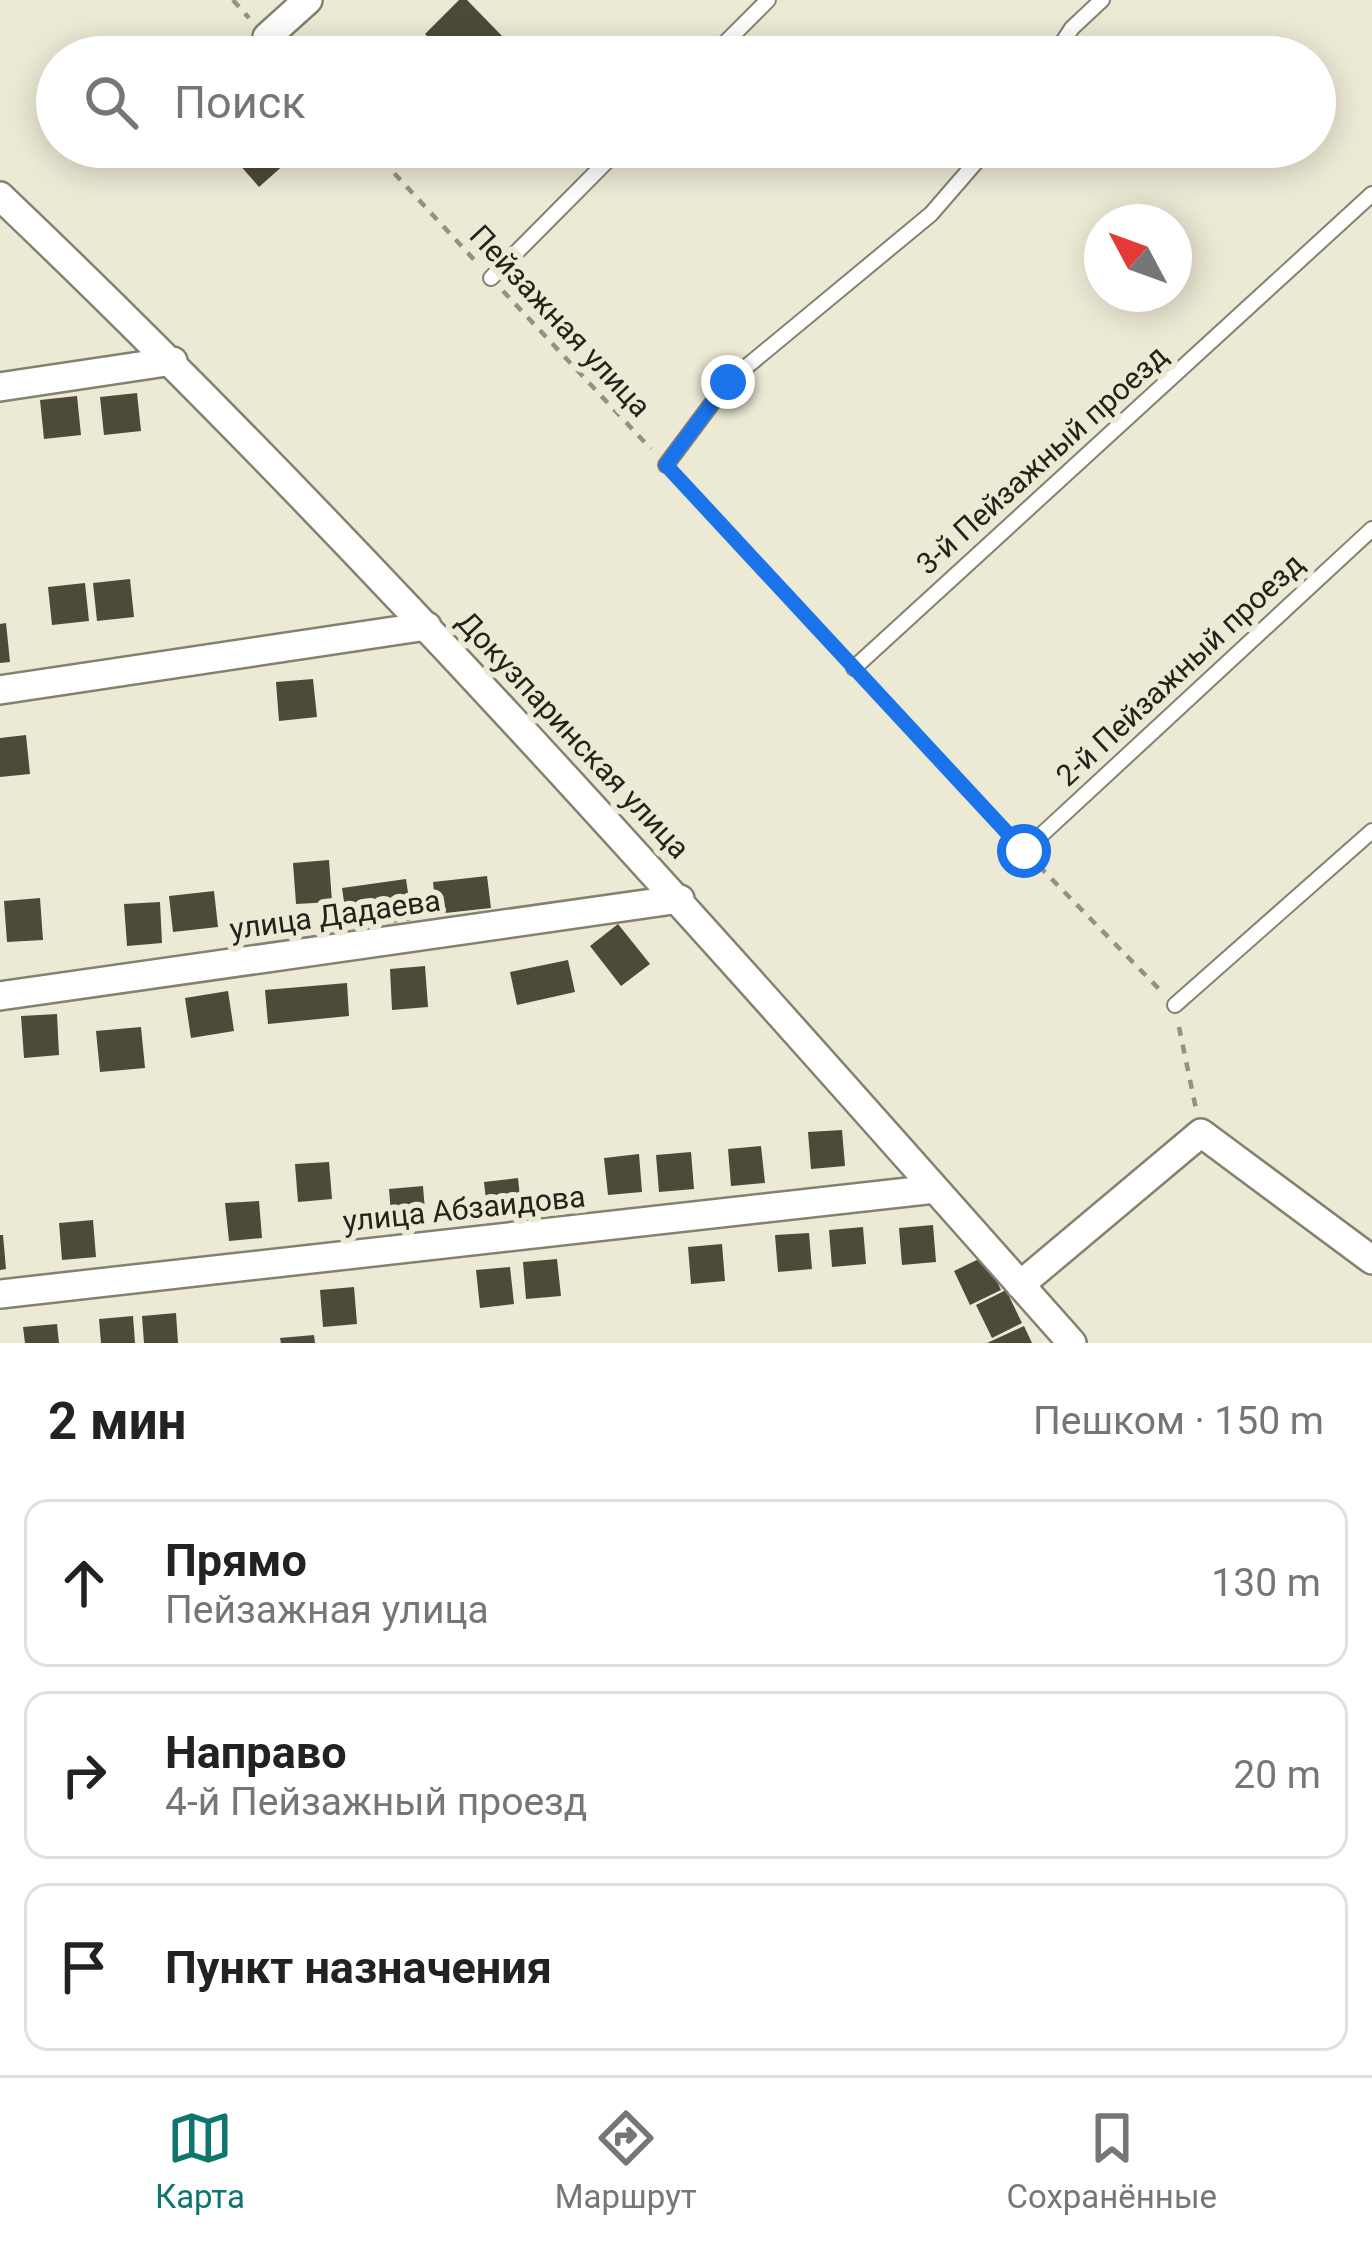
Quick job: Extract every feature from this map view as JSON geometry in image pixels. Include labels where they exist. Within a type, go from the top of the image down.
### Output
[{"type":"street","points":[[268,36],[308,0]]},
{"type":"street","name":"Докузпаринская улица","points":[[0,196],[173,361],[427,626],[680,899],[1072,1343]]},
{"type":"street","points":[[0,387],[173,361]]},
{"type":"street","points":[[0,690],[427,626]]},
{"type":"street","name":"улица Дадаева","points":[[0,996],[680,899]]},
{"type":"street","points":[[1020,1285],[1201,1132],[1372,1260]]},
{"type":"street","name":"улица Абзаидова","points":[[0,1294],[935,1190]]},
{"type":"lane","points":[[732,36],[768,0]]},
{"type":"lane","points":[[1066,36],[1102,0]]},
{"type":"lane","points":[[491,278],[600,168]]},
{"type":"lane","points":[[666,465],[728,382],[931,214],[971,168]]},
{"type":"lane","name":"3-й Пейзажный проезд","points":[[854,668],[1372,194]]},
{"type":"lane","name":"2-й Пейзажный проезд","points":[[1024,851],[1372,529]]},
{"type":"lane","points":[[1174,1006],[1372,831]]},
{"type":"path","name":"Пейзажная улица","points":[[389,168],[1174,1006]]},
{"type":"path","points":[[1174,1006],[1201,1132]]},
{"type":"building","points":[[459,0],[467,0],[502,36],[427,36]]},
{"type":"building","points":[[242,168],[280,168],[259,187]]},
{"type":"building","points":[[137,393],[141,431],[104,435],[100,397]]},
{"type":"building","points":[[77,396],[81,435],[44,439],[40,400]]},
{"type":"building","points":[[130,579],[134,617],[97,621],[93,583]]},
{"type":"building","points":[[85,583],[89,621],[52,625],[48,587]]},
{"type":"building","points":[[6,623],[10,662],[0,663],[0,624]]},
{"type":"building","points":[[313,679],[317,717],[279,721],[276,682]]},
{"type":"building","points":[[26,735],[30,774],[0,777],[0,738]]},
{"type":"building","points":[[329,860],[332,902],[296,904],[293,863]]},
{"type":"building","points":[[487,876],[491,908],[436,914],[433,882]]},
{"type":"building","points":[[406,879],[412,920],[348,929],[342,888]]},
{"type":"building","points":[[214,891],[218,927],[173,932],[169,896]]},
{"type":"building","points":[[40,898],[43,940],[7,942],[4,901]]},
{"type":"building","points":[[160,902],[162,943],[127,946],[124,904]]},
{"type":"building","points":[[618,924],[650,964],[621,986],[590,946]]},
{"type":"building","points":[[568,960],[575,992],[517,1005],[510,972]]},
{"type":"building","points":[[425,966],[428,1007],[392,1010],[390,969]]},
{"type":"building","points":[[347,983],[349,1016],[268,1024],[265,990]]},
{"type":"building","points":[[228,991],[234,1031],[191,1038],[185,998]]},
{"type":"building","points":[[57,1014],[59,1055],[24,1058],[21,1016]]},
{"type":"building","points":[[141,1027],[145,1068],[100,1072],[96,1031]]},
{"type":"building","points":[[842,1130],[845,1166],[811,1169],[808,1132]]},
{"type":"building","points":[[761,1146],[765,1183],[731,1186],[728,1149]]},
{"type":"building","points":[[691,1152],[694,1189],[659,1192],[656,1155]]},
{"type":"building","points":[[639,1154],[642,1192],[608,1195],[604,1158]]},
{"type":"building","points":[[329,1162],[332,1199],[298,1202],[295,1164]]},
{"type":"building","points":[[518,1178],[522,1216],[488,1219],[484,1182]]},
{"type":"building","points":[[423,1186],[426,1223],[392,1226],[389,1189]]},
{"type":"building","points":[[259,1201],[262,1238],[229,1241],[225,1203]]},
{"type":"building","points":[[93,1220],[96,1257],[62,1260],[59,1223]]},
{"type":"building","points":[[933,1225],[936,1262],[902,1265],[899,1228]]},
{"type":"building","points":[[863,1227],[866,1264],[832,1267],[829,1230]]},
{"type":"building","points":[[809,1233],[812,1269],[778,1272],[775,1235]]},
{"type":"building","points":[[0,1235],[6,1269],[0,1270]]},
{"type":"building","points":[[722,1244],[725,1281],[691,1284],[688,1247]]},
{"type":"building","points":[[985,1256],[1001,1290],[970,1305],[954,1271]]},
{"type":"building","points":[[557,1259],[561,1296],[526,1299],[523,1262]]},
{"type":"building","points":[[510,1267],[514,1304],[480,1308],[476,1270]]},
{"type":"building","points":[[354,1287],[357,1324],[323,1327],[320,1290]]},
{"type":"building","points":[[1006,1290],[1022,1323],[992,1338],[976,1305]]},
{"type":"building","points":[[176,1313],[178,1343],[144,1343],[142,1316]]},
{"type":"building","points":[[133,1316],[135,1343],[101,1343],[99,1319]]},
{"type":"building","points":[[57,1324],[59,1343],[25,1343],[23,1327]]},
{"type":"building","points":[[1024,1326],[1032,1343],[987,1343]]},
{"type":"building","points":[[314,1335],[315,1343],[281,1343],[280,1338]]},
{"type":"route","points":[[728,382],[666,465],[1024,851]]}]
